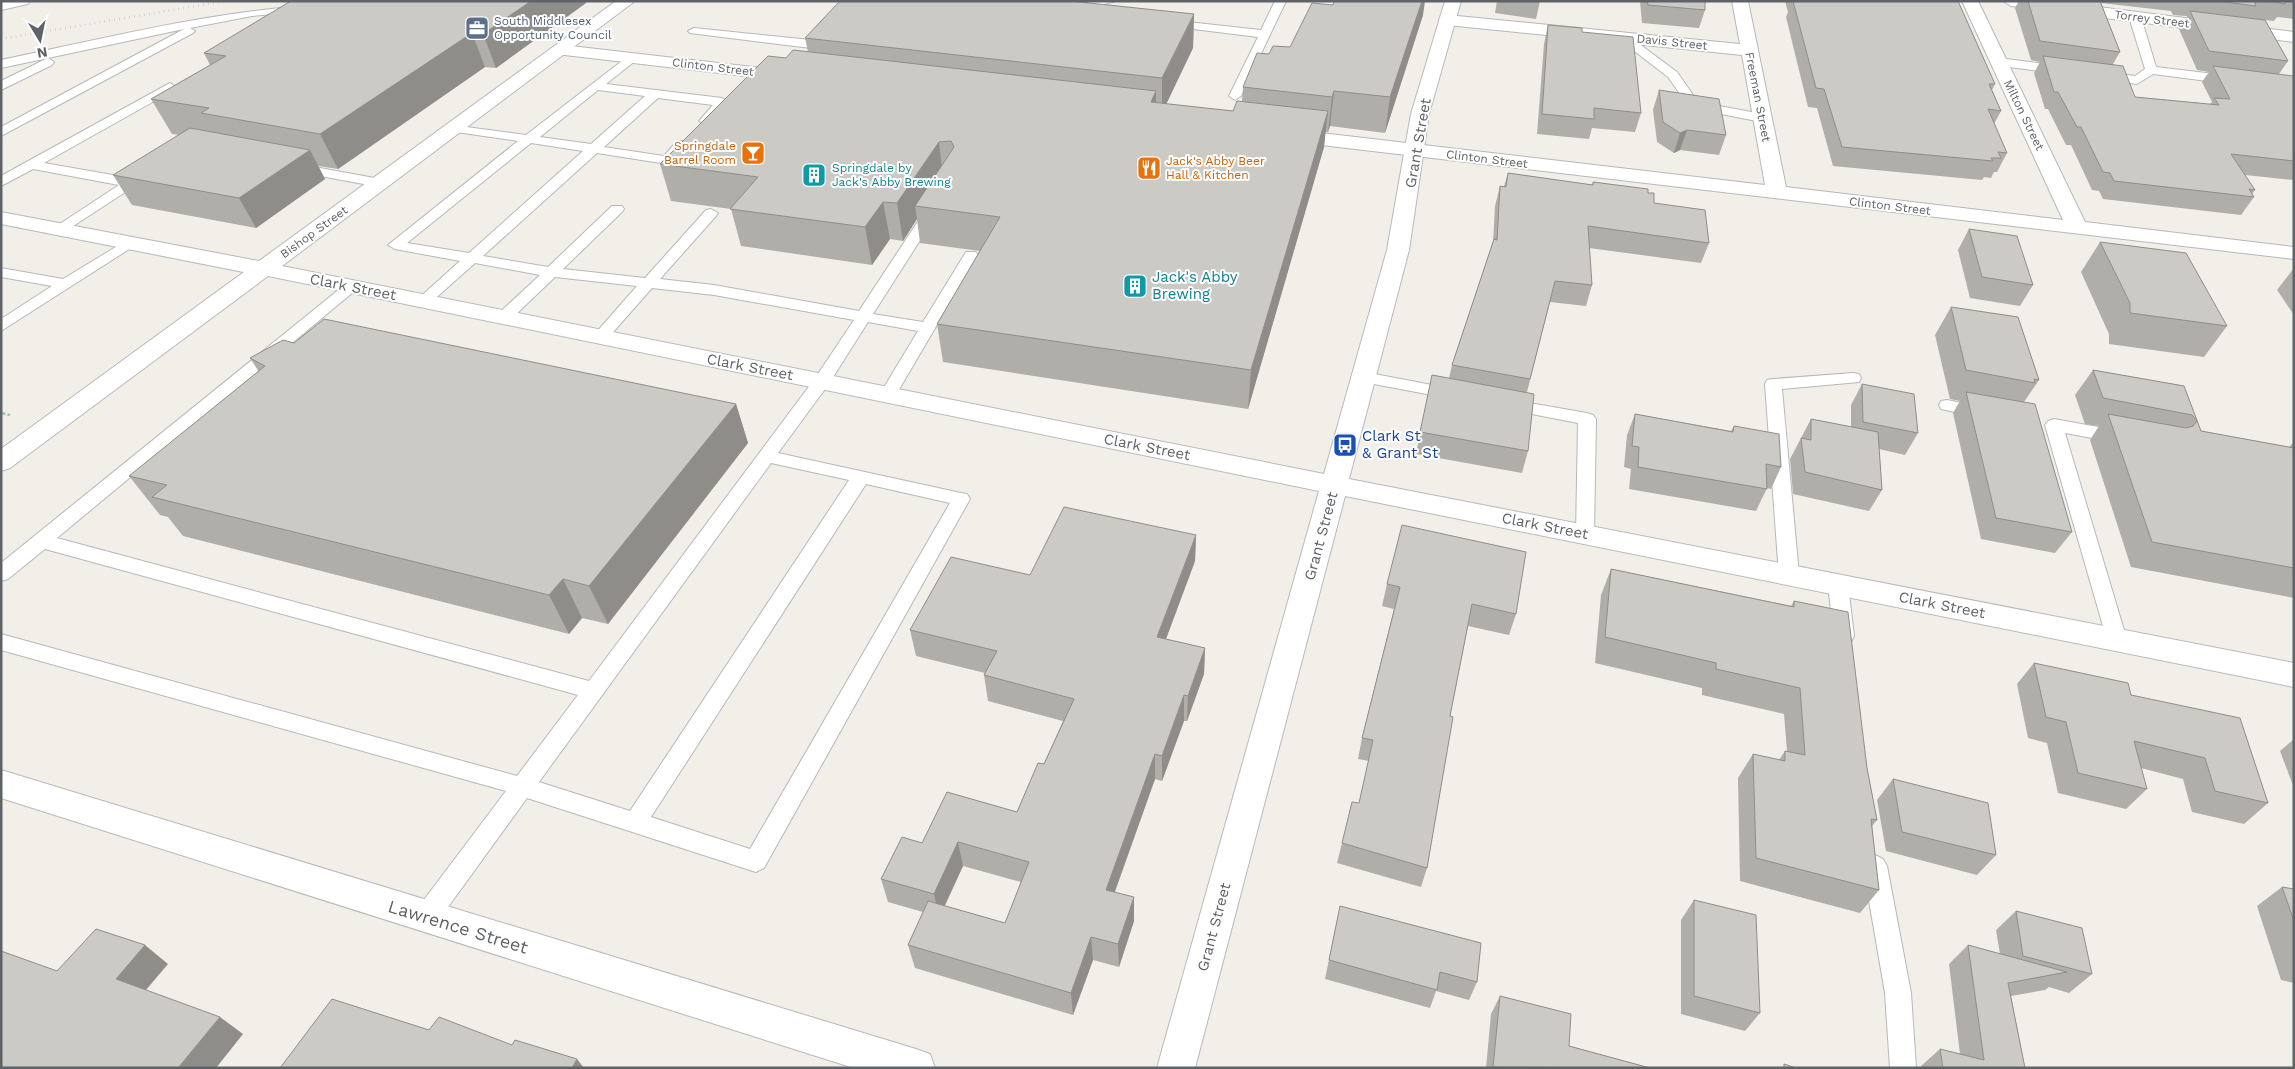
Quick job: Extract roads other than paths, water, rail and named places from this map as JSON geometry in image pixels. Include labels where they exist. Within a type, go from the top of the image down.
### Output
[{"type":"street","points":[[1,5],[22,1]]},
{"type":"street","name":"Bishop Street","points":[[1,462],[627,1]]},
{"type":"street","name":"Grant Street","points":[[1176,1068],[1400,242],[1420,114],[1453,1]]},
{"type":"street","name":"Freeman Street","points":[[1740,1],[1777,193]]},
{"type":"street","name":"Milton Street","points":[[1970,1],[2078,228]]},
{"type":"street","name":"Torrey Street","points":[[2011,1],[2294,36]]},
{"type":"street","name":"Davis Street","points":[[1447,20],[1748,50]]},
{"type":"street","name":"Clinton Street","points":[[562,50],[791,74]]},
{"type":"street","name":"Clinton Street","points":[[1267,133],[2294,253]]},
{"type":"street","name":"Clark Street","points":[[1,218],[264,268],[1335,485],[2294,675]]},
{"type":"street","name":"Lawrence Street","points":[[1,784],[906,1066]]},
{"type":"lane","points":[[1063,10],[1111,1]]},
{"type":"lane","points":[[1235,96],[1281,1]]},
{"type":"lane","points":[[1079,8],[1088,14],[1097,15]]},
{"type":"lane","points":[[1,64],[210,20],[278,10],[317,10]]},
{"type":"lane","points":[[2134,17],[2151,70]]},
{"type":"lane","points":[[1,132],[210,20]]},
{"type":"lane","points":[[1156,22],[1265,34]]},
{"type":"lane","points":[[694,31],[814,40],[800,56]]},
{"type":"lane","points":[[1632,38],[1637,48],[1673,75],[1694,105],[1762,118]]},
{"type":"lane","points":[[1,86],[69,51]]},
{"type":"lane","points":[[631,58],[395,245],[551,272],[714,290],[862,318],[927,328]]},
{"type":"lane","points":[[1998,62],[2072,71]]},
{"type":"lane","points":[[2091,74],[2137,80],[2151,70],[2246,82]]},
{"type":"lane","points":[[1,182],[170,86]]},
{"type":"lane","points":[[456,128],[667,160],[722,102],[595,86]]},
{"type":"lane","points":[[424,301],[655,94]]},
{"type":"lane","points":[[32,164],[132,183]]},
{"type":"lane","points":[[284,166],[380,183]]},
{"type":"lane","points":[[59,229],[156,168]]},
{"type":"lane","points":[[426,917],[595,691],[822,381],[939,198]]},
{"type":"lane","points":[[504,317],[617,209]]},
{"type":"lane","points":[[601,336],[711,213]]},
{"type":"lane","points":[[1,326],[129,243]]},
{"type":"lane","points":[[888,394],[971,255]]},
{"type":"lane","points":[[1,272],[65,284]]},
{"type":"lane","points":[[1,574],[352,286]]},
{"type":"lane","points":[[1364,377],[1469,397]]},
{"type":"lane","points":[[1789,575],[1773,384],[1853,378]]},
{"type":"lane","points":[[1489,400],[1587,419],[1585,534]]},
{"type":"lane","points":[[1947,405],[1996,414]]},
{"type":"lane","points":[[2034,421],[2138,440]]},
{"type":"lane","points":[[2054,425],[2117,640]]},
{"type":"lane","points":[[1,642],[524,787],[756,861],[961,499],[767,456]]},
{"type":"lane","points":[[635,822],[861,477]]},
{"type":"lane","points":[[42,541],[595,691]]},
{"type":"lane","points":[[1838,585],[1846,660]]},
{"type":"lane","points":[[1870,841],[1898,994],[1903,1068]]},
{"type":"railway","points":[[1,39],[225,1]]},
{"type":"place","name":"South Middlesex Opportunity Council","points":[[477,28]]},
{"type":"place","name":"Springdale Barrel Room","points":[[753,153]]},
{"type":"place","name":"Jack's Abby Beer Hall & Kitchen","points":[[1149,168]]},
{"type":"place","name":"Springdale by Jack's Abby Brewing","points":[[814,175]]},
{"type":"place","name":"Jack's Abby Brewing","points":[[1135,286]]},
{"type":"place","name":"Clark St & Grant St","points":[[1345,445]]}]
